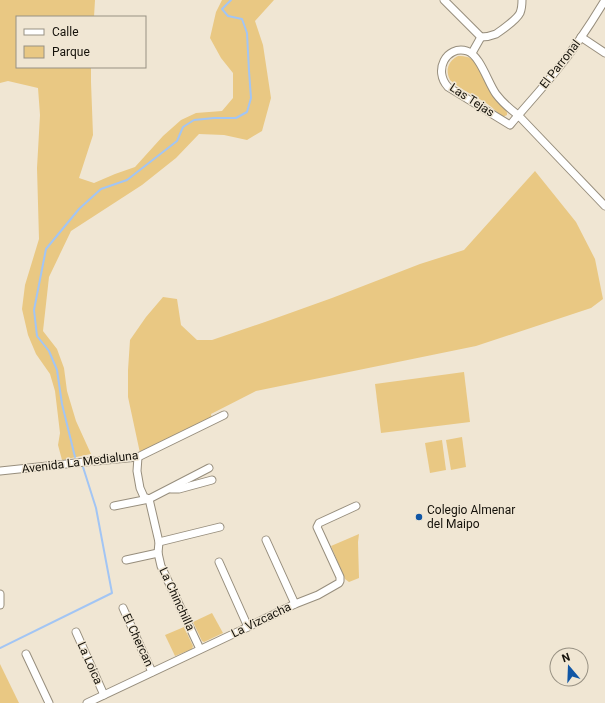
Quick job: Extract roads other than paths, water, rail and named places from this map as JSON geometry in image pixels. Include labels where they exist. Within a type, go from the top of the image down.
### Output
[{"type":"street","points":[[444,0],[481,37],[496,34],[515,19],[521,10],[522,0]]},
{"type":"street","name":"El Parronal","points":[[510,125],[557,70],[605,0]]},
{"type":"street","points":[[472,53],[481,37]]},
{"type":"street","points":[[581,37],[605,53]]},
{"type":"street","name":"Las Tejas","points":[[510,125],[452,89],[445,83],[442,75],[442,66],[449,55],[460,51],[472,53],[478,60],[496,93],[505,104],[518,115],[605,206]]},
{"type":"street","name":"Avenida La Medialuna","points":[[0,471],[138,457],[224,415]]},
{"type":"street","name":"La Chinchilla","points":[[138,457],[137,471],[140,488],[144,497],[149,499],[159,542],[158,553],[161,566],[200,649]]},
{"type":"street","points":[[114,506],[149,499],[209,468]]},
{"type":"street","points":[[168,488],[178,489],[212,480]]},
{"type":"street","name":"La Vizcacha","points":[[87,703],[295,604],[318,595],[339,583],[340,577],[317,527],[319,523],[356,506]]},
{"type":"street","points":[[159,542],[220,527]]},
{"type":"street","points":[[266,540],[295,604]]},
{"type":"street","points":[[126,560],[158,553]]},
{"type":"street","points":[[219,562],[248,627]]},
{"type":"street","points":[[0,594],[0,606]]},
{"type":"street","name":"El Chercan","points":[[123,608],[152,672]]},
{"type":"street","name":"La Loica","points":[[76,632],[104,695]]},
{"type":"street","points":[[26,654],[49,703]]},
{"type":"waterway","points":[[75,457],[62,404],[57,370],[49,351],[37,336],[34,310],[46,249],[79,209],[101,189],[127,180],[177,141],[183,127],[194,120],[236,118],[247,112],[251,98],[247,33],[242,19],[228,16],[222,9],[231,0]]},
{"type":"waterway","points":[[0,648],[112,593],[96,508],[83,467]]},
{"type":"place","name":"Colegio Almenar del Maipo","points":[[419,517]]}]
